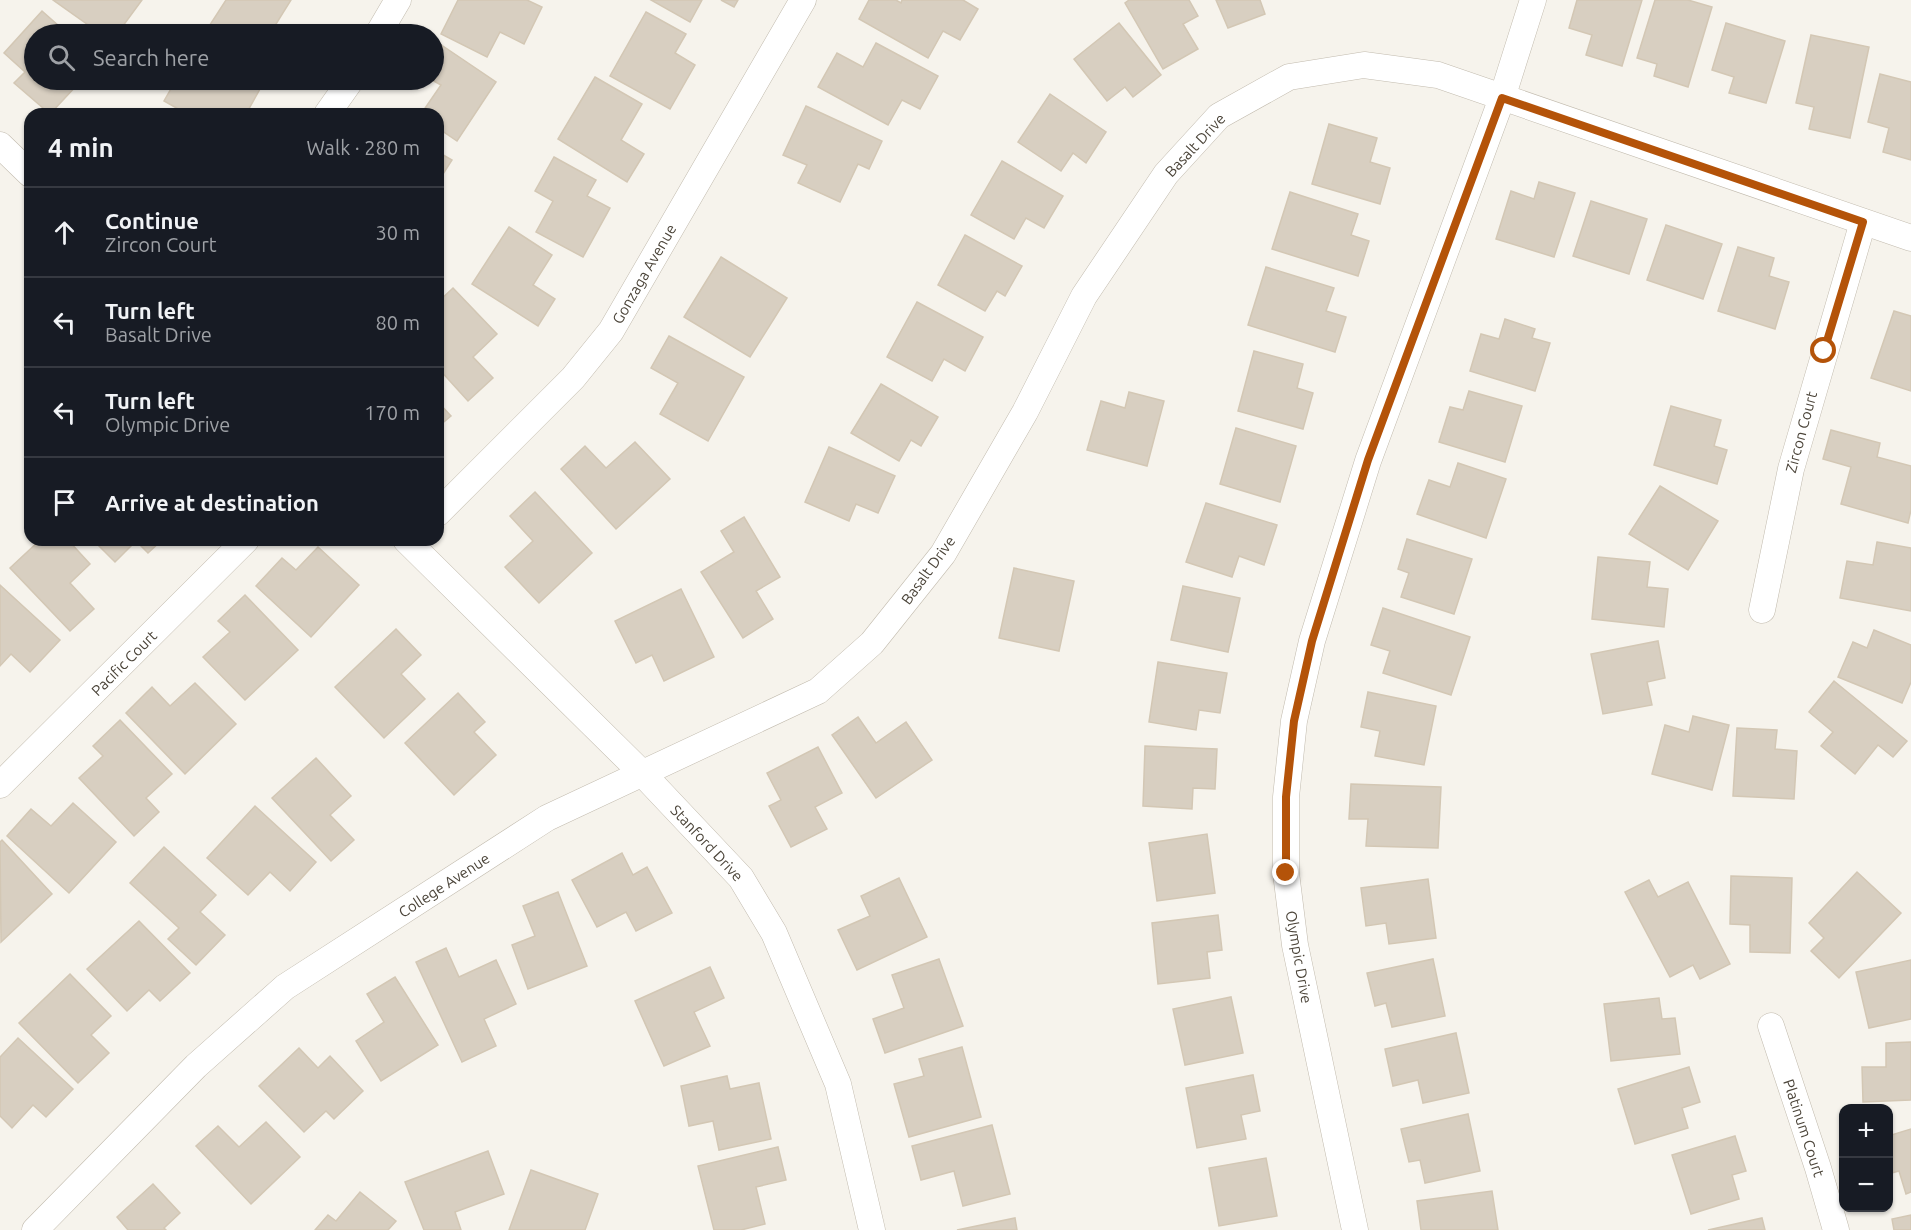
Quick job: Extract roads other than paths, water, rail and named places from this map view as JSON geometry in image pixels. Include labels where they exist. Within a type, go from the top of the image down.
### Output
[{"type":"street","points":[[384,24],[398,0]]},
{"type":"street","name":"Gonzaga Avenue","points":[[444,507],[573,378],[611,331],[803,0]]},
{"type":"street","name":"Olympic Drive","points":[[1355,1230],[1294,945],[1286,873],[1286,797],[1294,721],[1312,641],[1368,460],[1502,98],[1533,0]]},
{"type":"street","name":"Basalt Drive","points":[[899,609],[943,554],[1025,412],[1084,296],[1166,174],[1219,116],[1289,77],[1364,65],[1438,75],[1911,238]]},
{"type":"street","points":[[331,108],[344,90]]},
{"type":"street","points":[[0,145],[24,168]]},
{"type":"street","name":"Zircon Court","points":[[1762,610],[1791,469],[1863,222]]},
{"type":"street","name":"Pacific Court","points":[[0,785],[240,546]]},
{"type":"street","name":"Stanford Drive","points":[[413,546],[642,773],[741,878],[774,933],[838,1084],[872,1230]]},
{"type":"street","name":"College Avenue","points":[[35,1230],[196,1066],[285,987],[547,818],[818,691],[872,643],[899,609]]},
{"type":"street","name":"Platinum Court","points":[[1771,1026],[1836,1230]]}]
